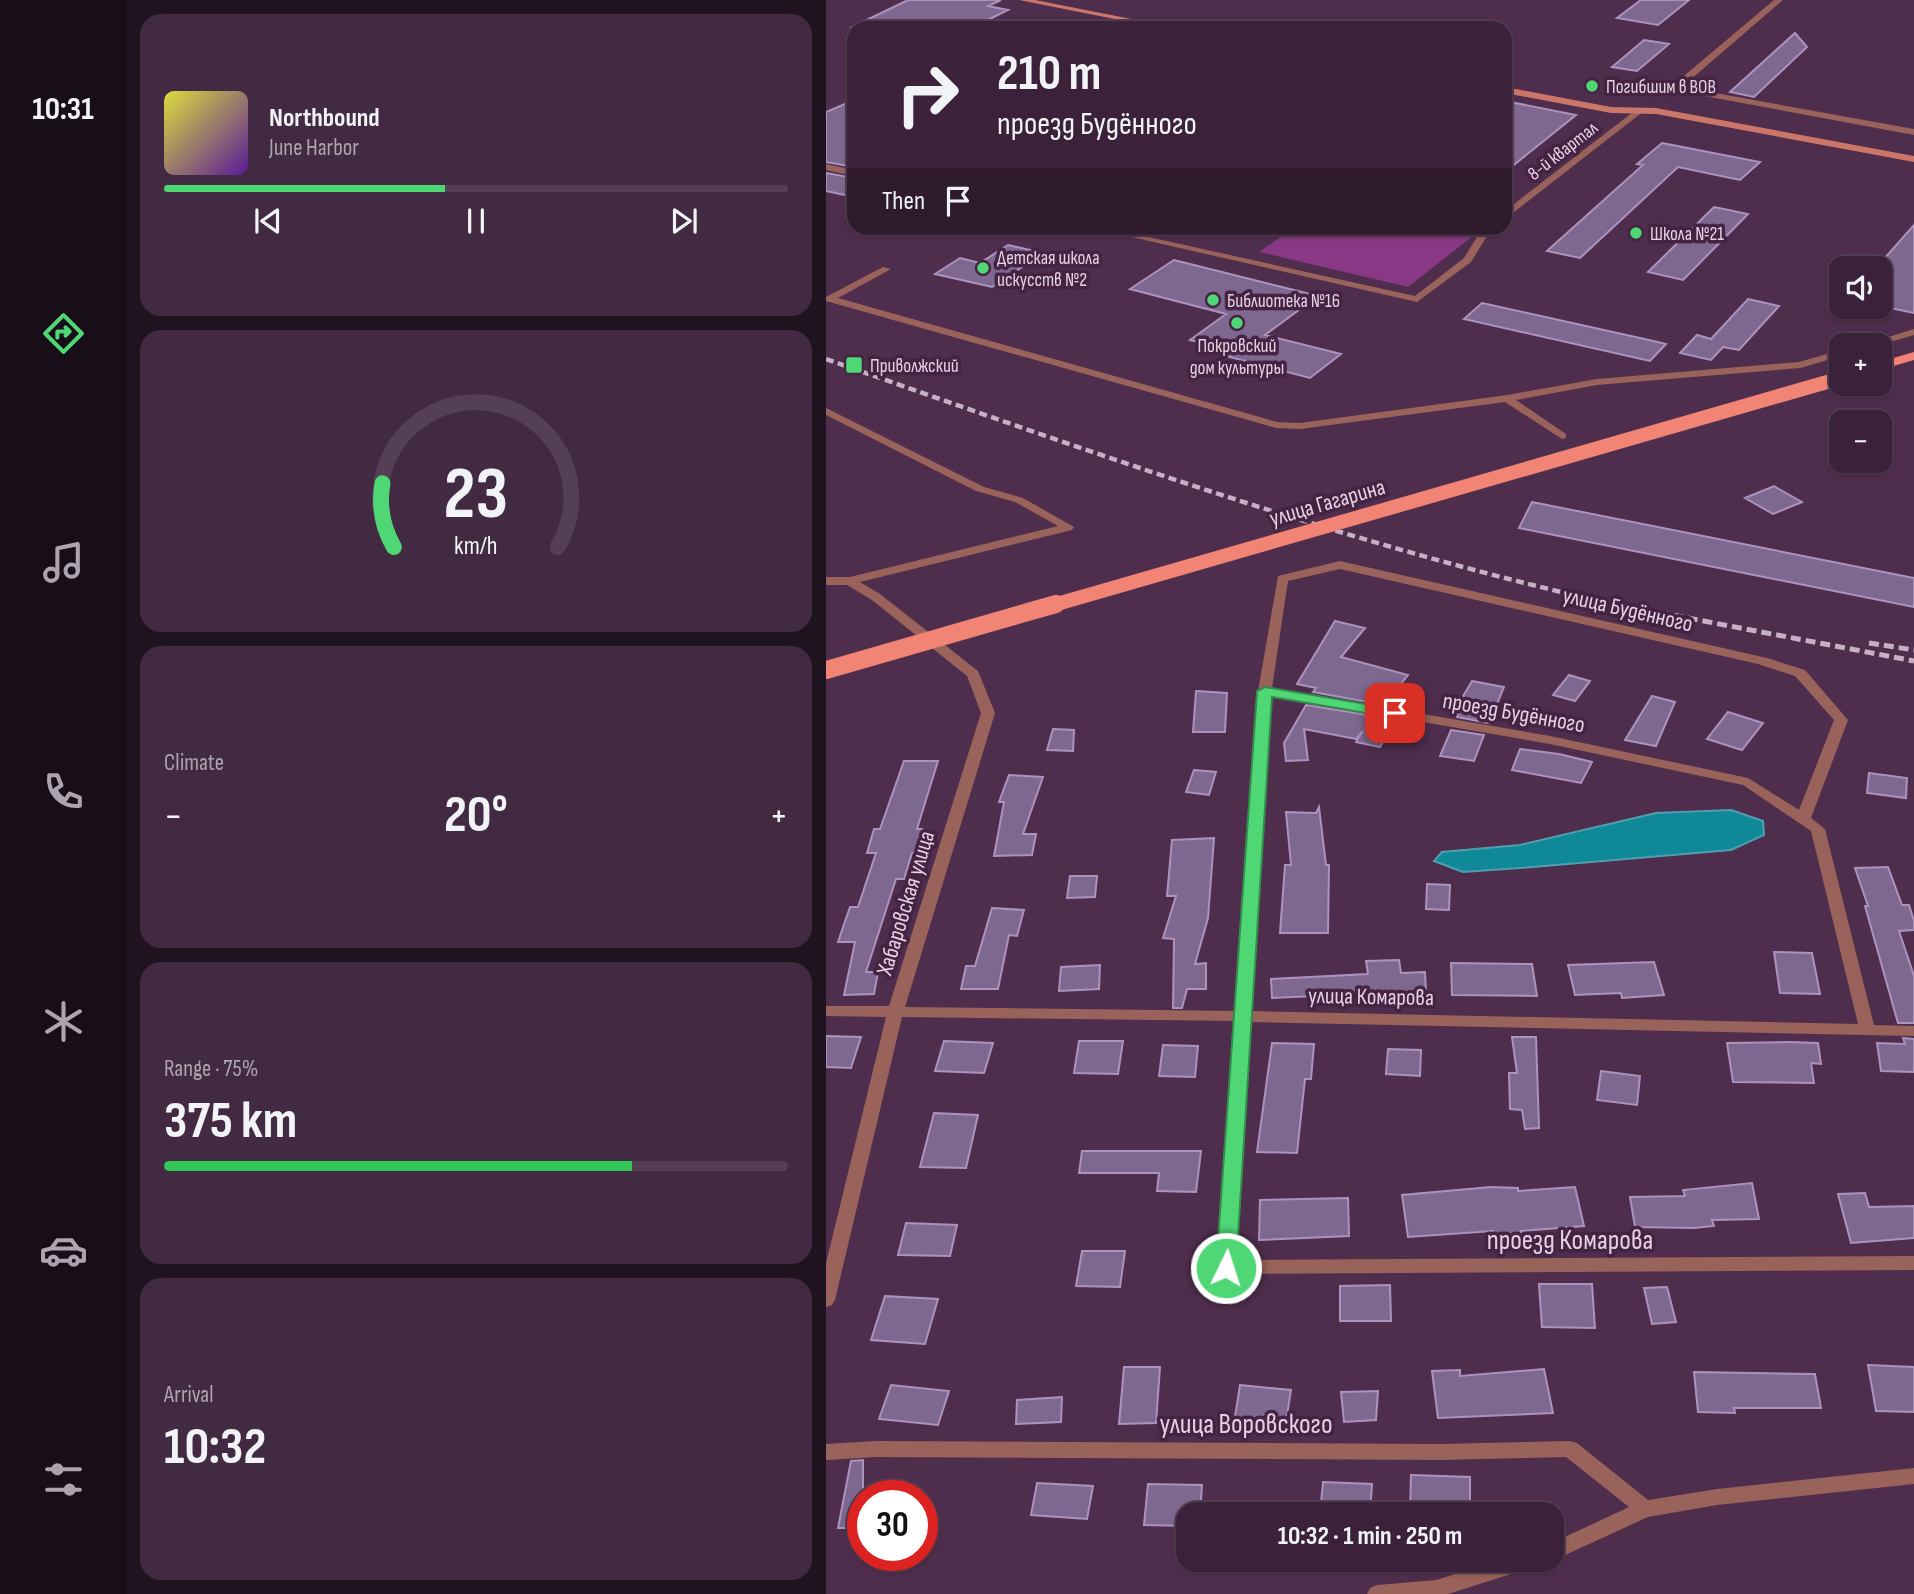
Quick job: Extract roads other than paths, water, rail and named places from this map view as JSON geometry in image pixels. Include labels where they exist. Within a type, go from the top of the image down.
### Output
[{"type":"main road","name":"улица Гагарина","points":[[826,670],[1829,381]]},
{"type":"street","points":[[1023,0],[1136,21]]},
{"type":"street","points":[[1779,0],[1675,88],[1914,132]]},
{"type":"street","points":[[1512,91],[1611,110],[1678,115],[1914,159]]},
{"type":"street","name":"8-й квартал","points":[[1512,211],[1640,111]]},
{"type":"street","points":[[826,167],[847,172]]},
{"type":"street","points":[[1128,235],[1416,299],[1468,260],[1484,235]]},
{"type":"street","points":[[828,299],[886,269]]},
{"type":"street","points":[[828,299],[1276,425],[1300,426],[1507,398],[1597,382],[1800,365],[1829,357]]},
{"type":"street","points":[[1892,338],[1914,331]]},
{"type":"street","points":[[1507,398],[1562,436]]},
{"type":"street","points":[[826,411],[980,489],[1019,500],[1068,527],[850,581],[826,581]]},
{"type":"street","name":"улица Будённого","points":[[1265,691],[1282,579],[1340,565],[1762,661],[1800,673],[1841,720],[1803,819]]},
{"type":"street","name":"Хабаровская улица","points":[[826,1300],[895,1012],[988,713],[973,674],[876,597],[850,581]]},
{"type":"street","points":[[1242,1016],[1265,691]]},
{"type":"street","name":"проезд Будённого","points":[[1265,691],[1550,740],[1748,782],[1818,829],[1867,1029]]},
{"type":"street","name":"улица Комарова","points":[[826,1012],[1242,1016],[1914,1031]]},
{"type":"street","name":"проезд Комарова","points":[[1242,1016],[1226,1268],[1914,1263]]},
{"type":"street","name":"улица Воровского","points":[[826,1452],[890,1449],[1440,1452],[1570,1449],[1645,1508]]},
{"type":"street","points":[[1564,1546],[1645,1508],[1717,1497],[1914,1476]]},
{"type":"street","points":[[1377,1594],[1436,1588],[1489,1572]]},
{"type":"water","points":[[1731,810],[1763,821],[1764,835],[1731,850],[1520,868],[1463,872],[1434,861],[1442,852],[1520,845],[1656,813]]},
{"type":"railway","points":[[826,359],[1121,462],[1320,526],[1520,582],[1622,606]]},
{"type":"railway","points":[[1614,604],[1914,661]]},
{"type":"railway","points":[[1869,643],[1914,650]]},
{"type":"place","name":"Погибшим в ВОВ","points":[[1592,86]]},
{"type":"place","name":"Школа №21","points":[[1636,233]]},
{"type":"place","name":"Детская школа искусств №2","points":[[983,268]]},
{"type":"place","name":"Библиотека №16","points":[[1213,300]]},
{"type":"place","name":"Покровский дом культуры","points":[[1237,323]]},
{"type":"place","name":"Приволжский","points":[[854,365]]}]
